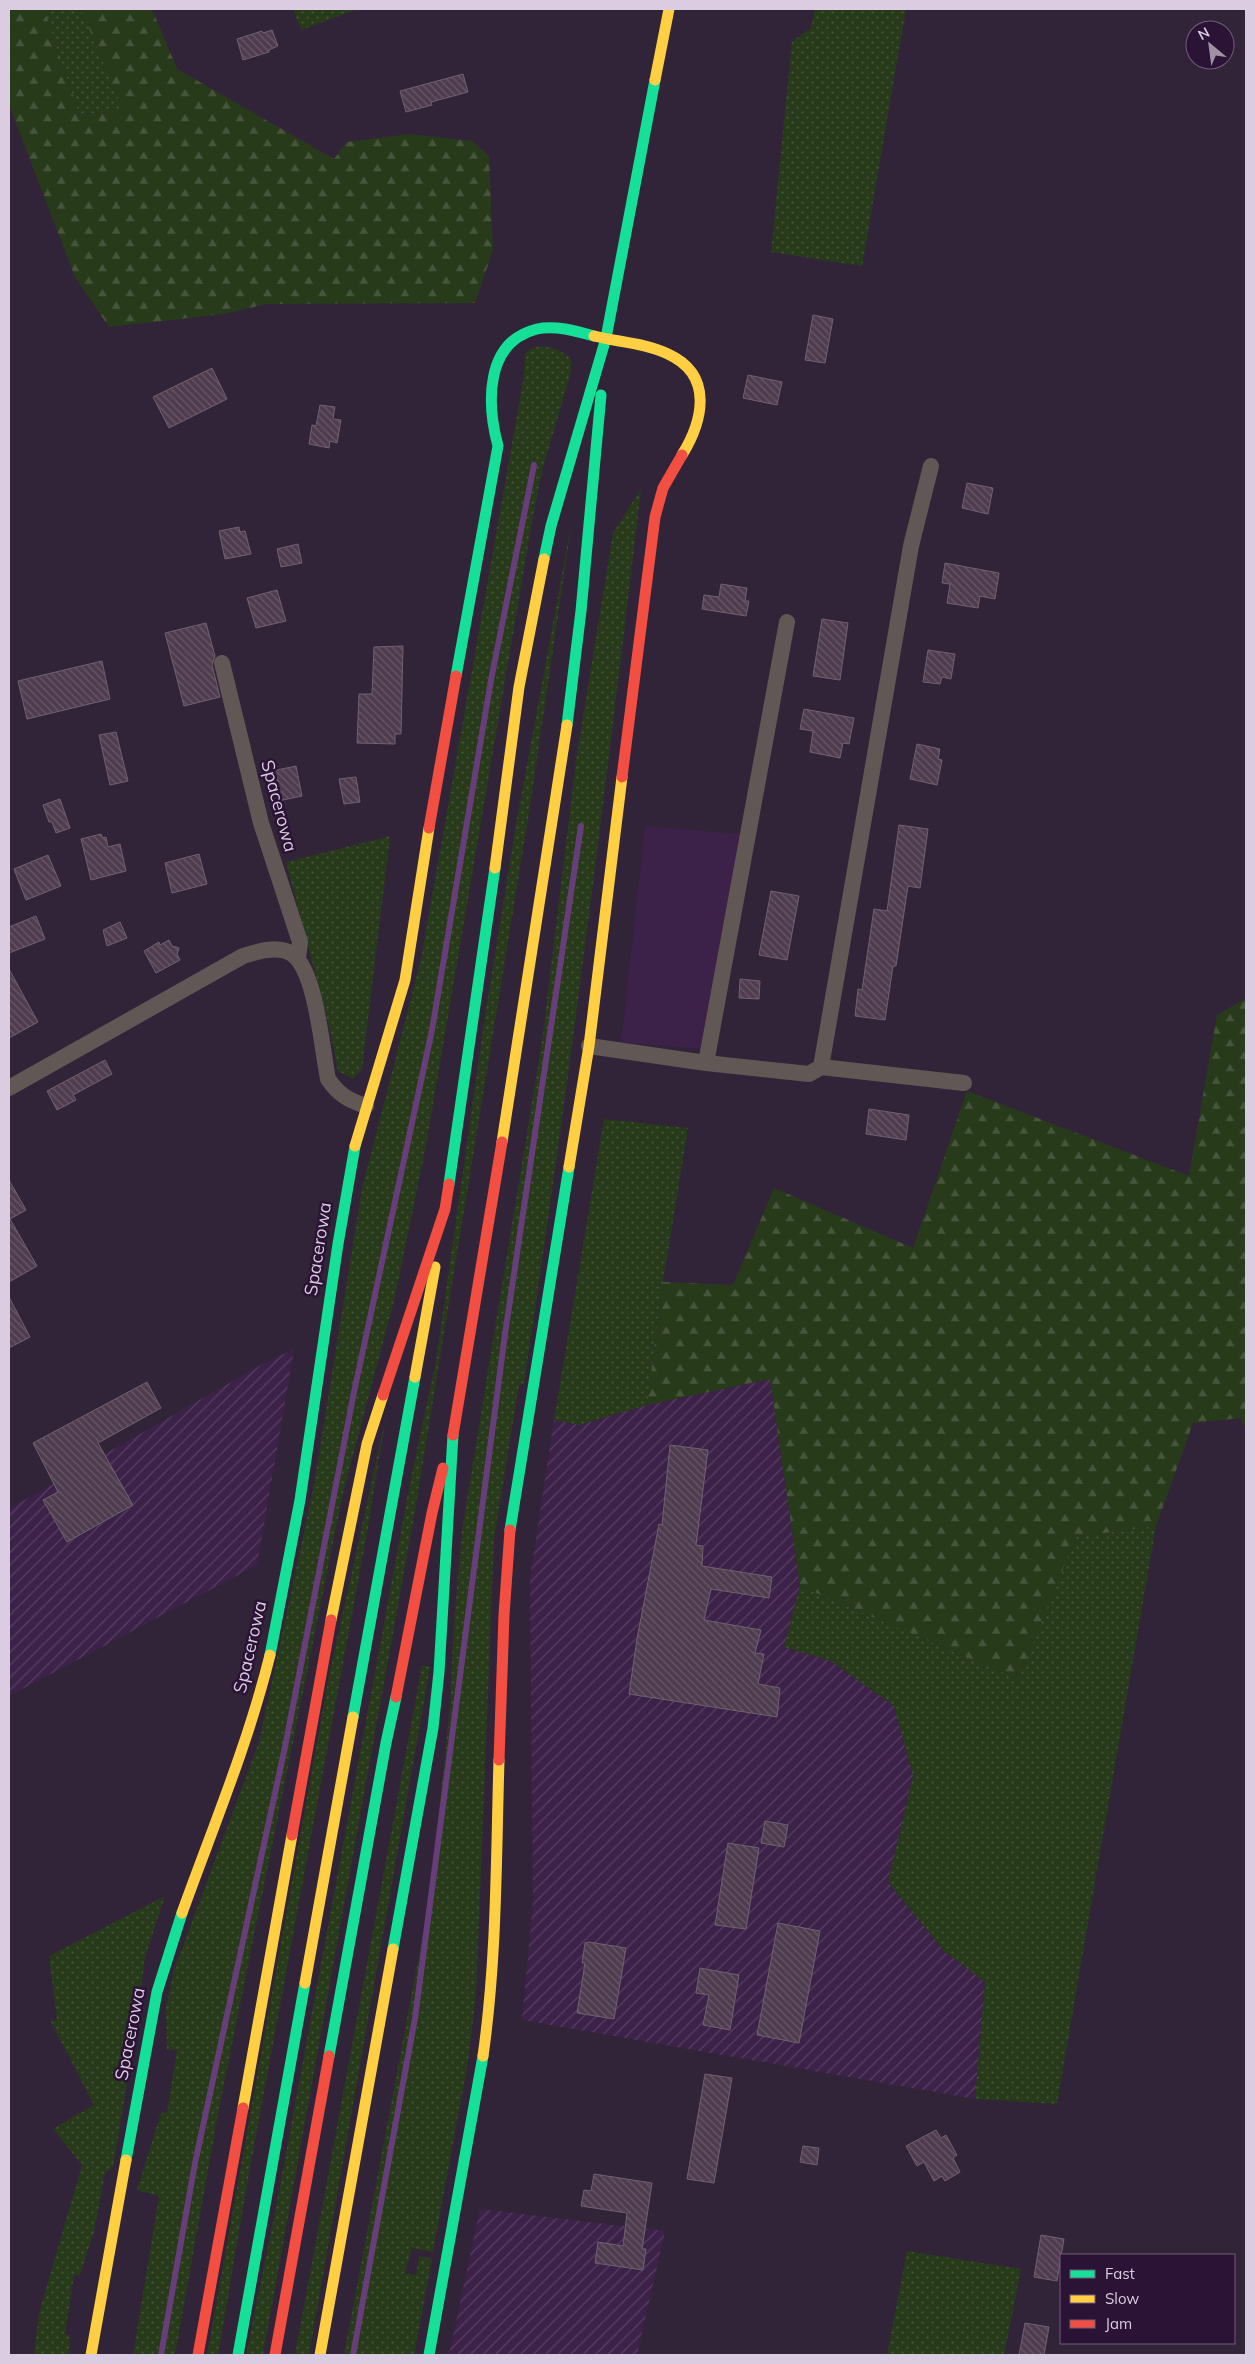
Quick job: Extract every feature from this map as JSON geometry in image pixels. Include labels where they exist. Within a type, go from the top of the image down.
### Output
[{"type":"main road","points":[[275,2355],[386,1743],[408,1646],[432,1513],[453,1430],[486,1240],[562,756],[583,592],[606,338],[668,9]]},
{"type":"main road","points":[[366,1106],[391,1033],[406,976],[429,830],[498,446],[492,407],[493,374],[498,359],[508,345],[528,331],[547,328],[606,338],[664,352],[678,358],[696,380],[701,409],[698,426],[662,489],[652,538],[589,1046],[511,1521],[504,1615],[494,1930],[489,2012],[481,2070],[429,2355]]},
{"type":"main road","points":[[238,2355],[445,1209],[482,972],[520,687],[551,526],[606,338]]},
{"type":"main road","name":"Spacerowa","points":[[91,2355],[157,1992],[171,1941],[238,1767],[261,1692],[301,1494],[349,1176],[366,1106]]},
{"type":"main road","points":[[198,2355],[320,1671],[367,1444],[445,1209]]},
{"type":"main road","points":[[320,2355],[433,1728],[439,1672],[453,1430]]},
{"type":"street","points":[[821,1067],[911,546],[931,466]]},
{"type":"street","points":[[706,1063],[787,622]]},
{"type":"street","name":"Spacerowa","points":[[222,663],[261,823],[300,942],[298,958],[306,971],[312,990],[328,1079],[336,1091],[345,1098],[366,1106]]},
{"type":"street","points":[[9,1088],[243,956],[261,950],[282,950],[298,958]]},
{"type":"street","points":[[589,1046],[706,1063],[809,1074],[821,1067],[964,1083]]},
{"type":"shaded area","points":[[645,826],[742,834],[711,1050],[621,1042]]},
{"type":"shaded area","points":[[294,1349],[257,1565],[9,1696],[9,1509],[261,1365]]},
{"type":"shaded area","points":[[771,1379],[800,1586],[784,1647],[831,1661],[894,1706],[913,1776],[888,1882],[944,1951],[985,1982],[975,2099],[522,2020],[533,1902],[530,1579],[554,1420],[579,1425],[647,1405]]},
{"type":"shaded area","points":[[480,2209],[665,2231],[637,2355],[449,2355]]},
{"type":"green space","points":[[9,9],[44,9],[79,114],[123,111],[81,9],[152,9],[177,69],[334,159],[347,142],[409,134],[472,141],[489,156],[493,250],[475,303],[266,304],[224,314],[109,327],[75,277],[9,105]]},
{"type":"green space","points":[[44,9],[81,9],[124,111],[79,114]]},
{"type":"green space","points":[[293,9],[358,9],[301,30]]},
{"type":"green space","points":[[815,9],[906,9],[862,266],[771,252],[792,42],[811,28]]},
{"type":"green space","points":[[542,346],[557,350],[568,356],[571,359],[571,372],[542,471],[533,516],[425,1151],[394,1301],[343,1493],[218,2114],[175,2355],[133,2355],[159,2196],[137,2190],[161,2113],[167,2112],[177,2051],[167,2049],[166,2008],[174,1970],[259,1742],[313,1490],[362,1189],[421,959],[524,376],[525,353],[532,348]]},
{"type":"green space","points":[[641,489],[572,1048],[524,1383],[519,1385],[494,1539],[476,1995],[468,2062],[433,2252],[412,2248],[405,2273],[416,2275],[419,2256],[432,2259],[414,2355],[344,2355],[430,1896],[450,1706],[454,1622],[462,1530],[542,1041],[577,754],[613,533]]},
{"type":"green space","points":[[572,520],[529,813],[415,1511],[263,2355],[246,2355],[276,2207],[410,1483],[436,1361],[486,1009],[517,819]]},
{"type":"green space","points":[[390,836],[362,1069],[353,1079],[338,1071],[330,1030],[286,862]]},
{"type":"green space","points":[[1246,998],[1246,1428],[1240,1418],[1193,1423],[1156,1526],[1076,1537],[1018,1679],[800,1586],[770,1379],[647,1405],[663,1282],[733,1285],[774,1188],[913,1248],[967,1091],[1189,1176],[1217,1015]]},
{"type":"green space","points":[[604,1119],[688,1128],[663,1282],[647,1405],[579,1425],[554,1420]]},
{"type":"green space","points":[[386,1416],[367,1533],[246,2190],[218,2355],[207,2355],[328,1681]]},
{"type":"green space","points":[[1156,1526],[1057,2104],[975,2099],[985,1982],[944,1951],[888,1882],[913,1776],[894,1706],[831,1661],[784,1647],[800,1586],[1018,1679],[1076,1537]]},
{"type":"green space","points":[[422,1665],[430,1667],[309,2355],[295,2355]]},
{"type":"green space","points":[[165,1896],[145,1957],[135,2037],[113,2167],[105,2173],[94,2232],[80,2275],[74,2275],[65,2335],[69,2335],[69,2355],[34,2355],[39,2313],[82,2165],[53,2129],[94,2105],[51,2022],[57,2019],[49,1956]]},
{"type":"green space","points":[[907,2251],[1021,2269],[1004,2355],[887,2355]]},
{"type":"building","points":[[272,30],[278,46],[269,50],[269,52],[243,60],[237,39],[262,31],[263,33]]},
{"type":"building","points":[[463,74],[468,92],[431,102],[432,105],[406,112],[400,91]]},
{"type":"building","points":[[813,315],[833,319],[825,363],[805,360]]},
{"type":"building","points":[[212,368],[227,399],[169,428],[153,397]]},
{"type":"building","points":[[748,375],[782,382],[777,405],[743,398]]},
{"type":"building","points":[[320,405],[335,407],[333,419],[341,420],[337,443],[330,441],[329,448],[309,444],[312,425],[316,426]]},
{"type":"building","points":[[967,483],[993,488],[988,514],[962,508]]},
{"type":"building","points":[[239,527],[240,532],[245,531],[251,554],[225,559],[219,531]]},
{"type":"building","points":[[298,544],[302,563],[281,567],[277,549]]},
{"type":"building","points":[[945,563],[999,573],[995,599],[980,596],[978,608],[947,603],[950,584],[942,583]]},
{"type":"building","points":[[721,584],[747,588],[745,601],[749,601],[746,616],[702,609],[704,595],[719,597]]},
{"type":"building","points":[[277,590],[286,621],[256,628],[247,598]]},
{"type":"building","points":[[822,619],[848,623],[840,680],[813,676]]},
{"type":"building","points":[[206,623],[215,656],[212,665],[220,697],[184,706],[165,633]]},
{"type":"building","points":[[403,646],[401,734],[395,734],[395,744],[357,743],[359,694],[372,694],[374,647]]},
{"type":"building","points":[[928,650],[955,654],[951,679],[942,677],[940,684],[923,682]]},
{"type":"building","points":[[102,661],[110,699],[27,719],[18,681]]},
{"type":"building","points":[[804,709],[854,718],[849,744],[843,743],[840,758],[810,752],[813,731],[800,729]]},
{"type":"building","points":[[116,732],[128,781],[110,785],[99,735]]},
{"type":"building","points":[[917,744],[940,749],[938,759],[942,760],[937,785],[910,779]]},
{"type":"building","points":[[296,766],[302,796],[278,801],[272,771]]},
{"type":"building","points":[[356,777],[360,802],[344,804],[339,779]]},
{"type":"building","points":[[60,799],[70,828],[56,833],[52,822],[49,822],[43,805]]},
{"type":"building","points":[[899,825],[928,829],[920,888],[908,886],[896,966],[893,966],[885,1020],[855,1016],[858,989],[862,990],[874,909],[887,911]]},
{"type":"building","points":[[101,834],[103,838],[106,837],[108,847],[120,844],[126,871],[91,880],[81,839]]},
{"type":"building","points":[[199,854],[207,884],[172,893],[165,863]]},
{"type":"building","points":[[48,855],[61,886],[26,900],[14,869]]},
{"type":"building","points":[[771,891],[799,896],[787,960],[759,955]]},
{"type":"building","points":[[36,916],[45,939],[9,953],[9,927]]},
{"type":"building","points":[[120,922],[127,938],[107,946],[103,930]]},
{"type":"building","points":[[169,940],[172,946],[179,948],[177,954],[180,960],[156,973],[144,951],[159,942],[160,945]]},
{"type":"building","points":[[9,969],[38,1022],[9,1038]]},
{"type":"building","points":[[740,979],[760,981],[759,999],[739,998]]},
{"type":"building","points":[[105,1060],[112,1074],[73,1095],[76,1100],[57,1110],[47,1091]]},
{"type":"building","points":[[869,1109],[909,1115],[906,1140],[866,1134]]},
{"type":"building","points":[[9,1180],[26,1210],[10,1219],[37,1266],[9,1282]]},
{"type":"building","points":[[9,1297],[30,1337],[9,1348]]},
{"type":"building","points":[[147,1382],[161,1408],[98,1443],[133,1505],[67,1542],[43,1500],[58,1492],[33,1443]]},
{"type":"building","points":[[670,1445],[708,1450],[696,1545],[703,1546],[702,1566],[772,1577],[769,1598],[711,1589],[704,1620],[761,1630],[755,1653],[764,1654],[758,1684],[780,1688],[777,1717],[629,1694],[637,1639],[659,1524],[662,1525]]},
{"type":"building","points":[[765,1821],[788,1825],[784,1847],[761,1843]]},
{"type":"building","points":[[728,1843],[759,1848],[746,1929],[715,1925]]},
{"type":"building","points":[[778,1923],[820,1931],[799,2043],[757,2035]]},
{"type":"building","points":[[585,1943],[626,1948],[614,2019],[577,2013],[585,1963],[582,1963]]},
{"type":"building","points":[[700,1968],[739,1975],[730,2030],[703,2025],[709,1995],[696,1993]]},
{"type":"building","points":[[705,2074],[732,2078],[714,2183],[687,2179]]},
{"type":"building","points":[[936,2130],[941,2138],[946,2135],[957,2155],[953,2158],[960,2172],[945,2181],[942,2176],[934,2181],[924,2162],[917,2166],[906,2146]]},
{"type":"building","points":[[803,2146],[819,2148],[817,2165],[800,2162]]},
{"type":"building","points":[[594,2174],[652,2183],[642,2249],[646,2249],[643,2270],[595,2263],[598,2242],[623,2246],[627,2213],[581,2206],[584,2190],[591,2191]]},
{"type":"building","points":[[1041,2235],[1064,2239],[1057,2281],[1034,2277]]},
{"type":"building","points":[[1025,2323],[1049,2327],[1044,2355],[1019,2355]]},
{"type":"waterway","points":[[161,2355],[195,2163],[285,1747],[354,1392],[432,1030],[491,680],[534,465]]},
{"type":"waterway","points":[[353,2355],[415,2018],[505,1334],[581,826]]},
{"type":"traffic: fast","points":[[544,559],[551,526],[606,338],[655,80]]},
{"type":"traffic: fast","points":[[456,676],[498,446],[492,412],[492,394],[498,361],[507,347],[520,336],[537,329],[558,328],[594,336]]},
{"type":"traffic: fast","points":[[567,725],[581,611],[601,395]]},
{"type":"traffic: fast","points":[[449,1184],[495,868]]},
{"type":"traffic: fast","points":[[270,1655],[300,1500],[338,1244],[355,1146]]},
{"type":"traffic: fast","points":[[510,1530],[569,1167]]},
{"type":"traffic: fast","points":[[353,1717],[415,1377]]},
{"type":"traffic: fast","points":[[393,1949],[433,1728],[439,1672],[453,1435]]},
{"type":"traffic: fast","points":[[329,2056],[396,1697]]},
{"type":"traffic: fast","points":[[126,2160],[157,1992],[182,1913]]},
{"type":"traffic: fast","points":[[238,2355],[305,1983]]},
{"type":"traffic: fast","points":[[429,2355],[483,2056]]},
{"type":"traffic: slow","points":[[655,80],[669,9]]},
{"type":"traffic: slow","points":[[594,336],[659,350],[683,363],[693,374],[698,386],[699,414],[695,428],[682,455]]},
{"type":"traffic: slow","points":[[495,868],[519,687],[544,559]]},
{"type":"traffic: slow","points":[[502,1142],[567,725]]},
{"type":"traffic: slow","points":[[569,1167],[589,1046],[622,777]]},
{"type":"traffic: slow","points":[[355,1146],[405,980],[429,828]]},
{"type":"traffic: slow","points":[[415,1377],[435,1267]]},
{"type":"traffic: slow","points":[[331,1620],[367,1444],[383,1395]]},
{"type":"traffic: slow","points":[[182,1913],[241,1753],[270,1655]]},
{"type":"traffic: slow","points":[[305,1983],[353,1717]]},
{"type":"traffic: slow","points":[[483,2056],[491,1982],[499,1760]]},
{"type":"traffic: slow","points":[[243,2108],[292,1835]]},
{"type":"traffic: slow","points":[[320,2355],[393,1949]]},
{"type":"traffic: slow","points":[[91,2355],[126,2160]]},
{"type":"traffic: jam","points":[[622,777],[655,517],[663,488],[682,455]]},
{"type":"traffic: jam","points":[[429,828],[456,676]]},
{"type":"traffic: jam","points":[[453,1435],[502,1142]]},
{"type":"traffic: jam","points":[[383,1395],[445,1209],[449,1184]]},
{"type":"traffic: jam","points":[[396,1697],[432,1513],[443,1468]]},
{"type":"traffic: jam","points":[[499,1760],[504,1615],[510,1530]]},
{"type":"traffic: jam","points":[[292,1835],[331,1620]]},
{"type":"traffic: jam","points":[[275,2355],[329,2056]]},
{"type":"traffic: jam","points":[[198,2355],[243,2108]]}]
